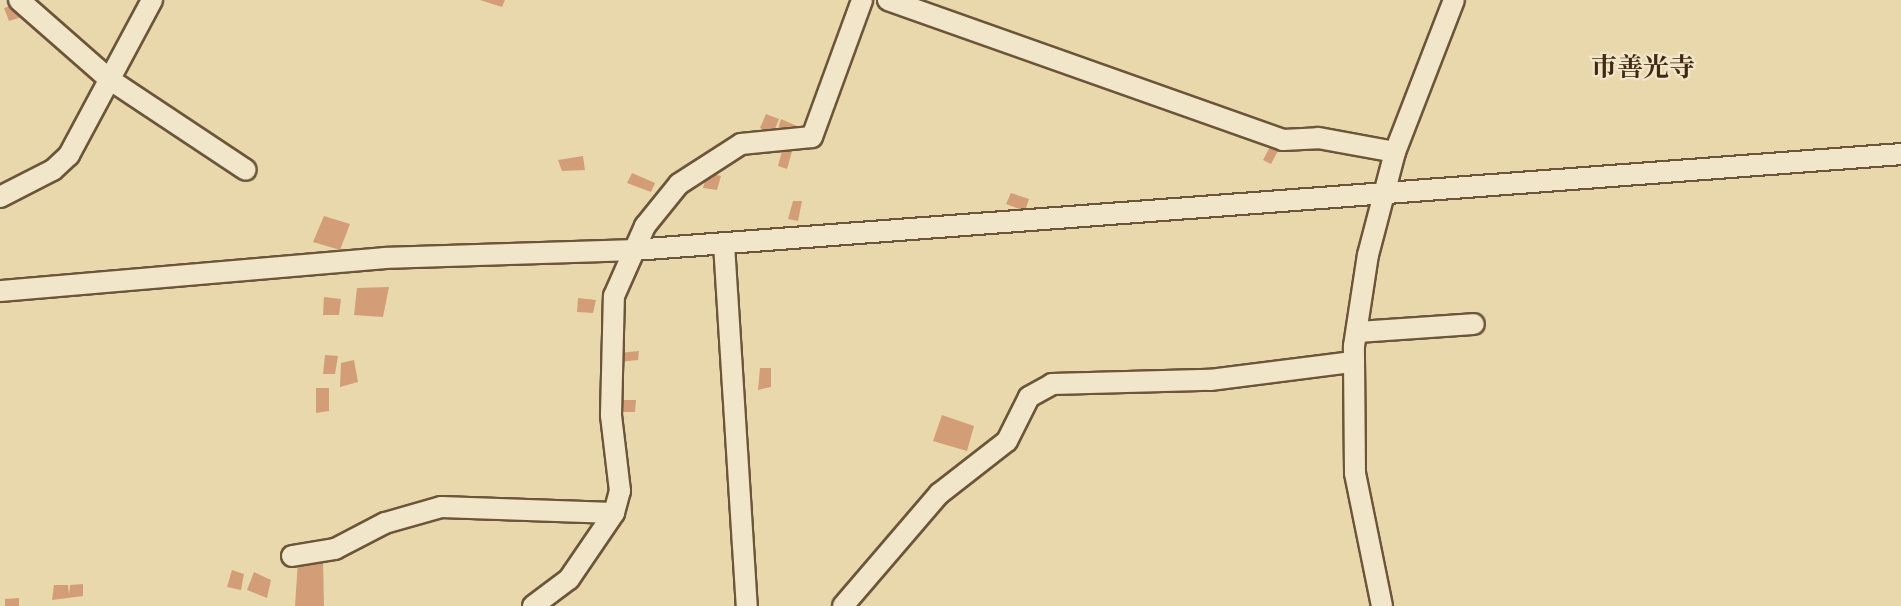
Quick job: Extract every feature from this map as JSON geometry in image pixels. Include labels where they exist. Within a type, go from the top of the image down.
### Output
[{"type":"street","points":[[19,0],[110,79],[246,170]]},
{"type":"street","points":[[533,606],[569,579],[614,513],[620,491],[610,415],[614,296],[650,218],[679,183],[723,155],[767,138],[794,142],[812,137],[862,0]]},
{"type":"street","points":[[888,0],[1283,140],[1318,138],[1395,152]]},
{"type":"street","points":[[1382,606],[1355,473],[1353,362],[1368,255],[1395,152],[1455,0]]},
{"type":"street","points":[[0,196],[54,170],[69,155],[110,79],[142,5]]},
{"type":"street","points":[[0,291],[385,258],[634,250],[724,244],[1383,196],[1901,154]]},
{"type":"street","points":[[724,244],[747,606]]},
{"type":"street","points":[[1357,332],[1474,324]]},
{"type":"street","points":[[843,606],[939,494],[1007,441],[1029,397],[1052,384],[1209,380],[1353,362]]},
{"type":"street","points":[[292,556],[335,549],[385,523],[441,507],[614,513]]},
{"type":"building","points":[[480,0],[505,0],[502,7]]},
{"type":"building","points":[[17,4],[22,17],[9,21],[4,8]]},
{"type":"building","points":[[766,114],[779,119],[773,134],[760,128]]},
{"type":"building","points":[[781,119],[799,127],[793,137],[777,132]]},
{"type":"building","points":[[1271,145],[1279,149],[1271,164],[1263,160]]},
{"type":"building","points":[[783,147],[793,148],[787,169],[778,166]]},
{"type":"building","points":[[583,156],[585,170],[562,171],[558,160]]},
{"type":"building","points":[[632,173],[655,183],[651,192],[627,183]]},
{"type":"building","points":[[707,173],[721,176],[717,190],[703,188]]},
{"type":"building","points":[[1011,193],[1029,199],[1025,211],[1006,204]]},
{"type":"building","points":[[793,201],[802,201],[798,221],[788,219]]},
{"type":"building","points":[[324,216],[350,224],[340,250],[313,242]]},
{"type":"building","points":[[389,287],[383,317],[354,315],[357,288]]},
{"type":"building","points":[[324,297],[341,299],[339,315],[323,315]]},
{"type":"building","points":[[578,298],[596,300],[593,313],[577,312]]},
{"type":"building","points":[[639,351],[638,360],[619,362],[619,353]]},
{"type":"building","points":[[325,355],[338,356],[335,374],[323,374]]},
{"type":"building","points":[[354,360],[358,382],[340,387],[341,363]]},
{"type":"building","points":[[760,368],[771,368],[771,387],[758,390]]},
{"type":"building","points":[[316,388],[329,388],[329,411],[316,413]]},
{"type":"building","points":[[621,400],[636,400],[635,412],[622,412]]},
{"type":"building","points":[[942,415],[974,426],[967,451],[933,441]]},
{"type":"building","points":[[323,560],[324,606],[295,606],[298,561]]},
{"type":"building","points":[[232,570],[244,574],[241,590],[227,587]]},
{"type":"building","points":[[254,572],[271,580],[267,598],[247,590]]},
{"type":"building","points":[[83,584],[83,596],[52,600],[54,585],[68,585],[69,595],[70,585]]},
{"type":"building","points":[[19,598],[19,606],[5,606],[5,599]]},
{"type":"district","name":"市善光寺","points":[[1643,68]]}]
